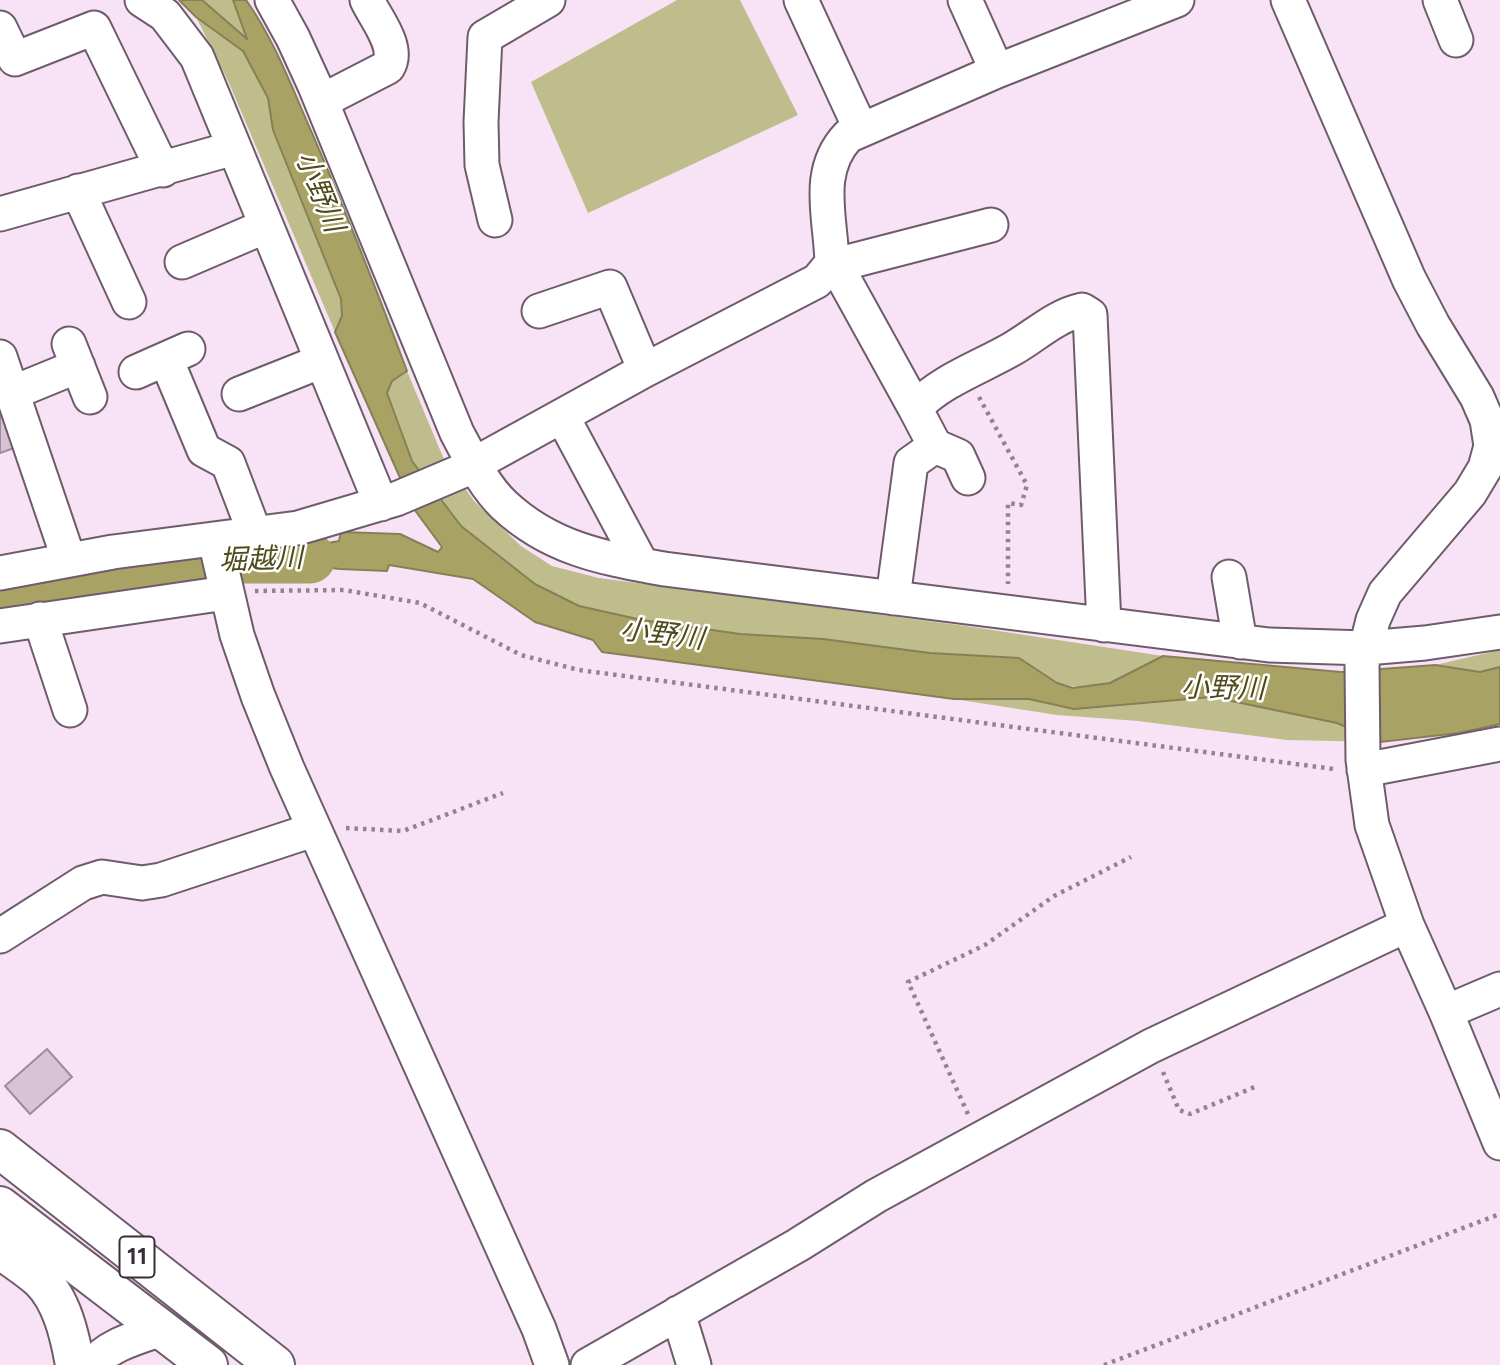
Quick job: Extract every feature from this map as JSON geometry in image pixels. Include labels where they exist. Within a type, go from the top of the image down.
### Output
[{"type":"main road","name":"11","points":[[0,1149],[275,1365]]},
{"type":"main road","name":"11","points":[[0,1206],[208,1365]]},
{"type":"main road","points":[[0,1249],[41,1280],[54,1299],[64,1319],[75,1365]]},
{"type":"street","points":[[142,0],[165,15],[197,57],[322,360],[388,502]]},
{"type":"street","points":[[272,0],[322,101],[457,433],[468,468],[503,504],[541,532],[577,550],[642,565],[1364,656],[1425,643],[1500,632]]},
{"type":"street","points":[[322,101],[388,68],[393,60],[392,49],[367,0]]},
{"type":"street","points":[[802,0],[861,130]]},
{"type":"street","points":[[965,0],[997,71]]},
{"type":"street","points":[[968,478],[958,456],[935,446],[834,264],[826,180],[830,161],[837,147],[848,136],[997,71],[1177,0]]},
{"type":"street","points":[[1288,0],[1409,279],[1433,325],[1477,397],[1487,420],[1491,446],[1485,468],[1470,493],[1385,593],[1373,620],[1364,656],[1364,765],[1371,825],[1407,925],[1500,1143]]},
{"type":"street","points":[[1440,0],[1456,40]]},
{"type":"street","points":[[501,202],[482,164],[485,37],[541,2]]},
{"type":"street","points":[[0,28],[15,60],[94,28],[163,170]]},
{"type":"street","points":[[0,214],[234,148]]},
{"type":"street","points":[[78,191],[128,302]]},
{"type":"street","points":[[0,573],[113,552],[215,543],[298,528],[388,502],[468,468],[645,370],[817,281],[834,264],[991,225]]},
{"type":"street","points":[[182,262],[266,226]]},
{"type":"street","points":[[554,297],[610,287],[645,370]]},
{"type":"street","points":[[915,408],[930,392],[1012,349],[1067,313],[1082,310],[1090,315],[1104,625]]},
{"type":"street","points":[[136,372],[177,354],[204,450],[228,463],[255,534]]},
{"type":"street","points":[[12,393],[73,355],[90,397]]},
{"type":"street","points":[[0,357],[69,560]]},
{"type":"street","points":[[239,394],[322,360]]},
{"type":"street","points":[[562,416],[642,565]]},
{"type":"street","points":[[893,598],[911,463],[935,446]]},
{"type":"street","points":[[215,543],[237,635],[258,696],[313,830],[539,1329],[552,1365]]},
{"type":"street","points":[[1229,578],[1241,642]]},
{"type":"street","points":[[0,626],[225,589]]},
{"type":"street","points":[[40,618],[69,710]]},
{"type":"street","points":[[1364,765],[1500,744]]},
{"type":"street","points":[[0,936],[83,883],[103,877],[142,883],[161,880],[313,830]]},
{"type":"street","points":[[588,1365],[798,1245],[876,1196],[1151,1045],[1407,925]]},
{"type":"street","points":[[1446,1012],[1500,989]]},
{"type":"street","points":[[678,1313],[694,1365]]},
{"type":"street","points":[[93,1365],[96,1360],[121,1344],[162,1329]]},
{"type":"path","points":[[966,373],[1027,485],[1021,505],[1008,503],[1009,613]]},
{"type":"path","points":[[225,589],[344,590],[419,603],[521,655],[579,670],[1289,765],[1364,765]]},
{"type":"path","points":[[313,830],[331,827],[403,831],[503,793]]},
{"type":"path","points":[[980,1139],[908,982],[985,945],[1054,897],[1132,857]]},
{"type":"path","points":[[1151,1045],[1179,1110],[1190,1114],[1257,1086]]},
{"type":"path","points":[[1104,1365],[1500,1214]]},
{"type":"shaded area","points":[[202,0],[233,0],[249,40]]},
{"type":"shaded area","points":[[677,0],[740,0],[798,115],[588,213],[531,82]]},
{"type":"shaded area","points":[[196,17],[243,51],[268,99],[273,130],[341,299],[342,316],[335,332],[229,83]]},
{"type":"shaded area","points":[[407,371],[443,457],[474,501],[521,546],[552,566],[599,578],[966,626],[1163,656],[1110,683],[1077,687],[1057,683],[1019,658],[930,653],[823,639],[740,634],[642,620],[579,606],[535,583],[461,526],[412,461],[387,393],[392,381]]},
{"type":"shaded area","points":[[1500,650],[1500,667],[1480,672],[1435,665]]},
{"type":"shaded area","points":[[1212,697],[1337,723],[1380,742],[1287,740],[1138,721],[1057,715],[954,699],[1029,699],[1074,709]]},
{"type":"water","name":"小野川","points":[[179,0],[202,0],[247,39],[233,0],[246,0],[266,32],[325,163],[407,371],[392,381],[387,393],[412,461],[461,526],[535,584],[579,606],[642,620],[740,634],[823,639],[930,653],[1019,658],[1057,683],[1073,688],[1110,683],[1163,656],[1341,672],[1435,665],[1480,672],[1500,667],[1500,724],[1459,733],[1380,742],[1337,723],[1212,697],[1074,709],[1029,699],[954,699],[602,652],[593,640],[535,622],[473,579],[389,565],[387,571],[340,569],[242,558],[339,541],[341,532],[400,534],[438,552],[442,547],[414,509],[335,332],[342,316],[341,299],[273,130],[268,98],[243,51],[196,17]]},
{"type":"building","points":[[0,410],[14,448],[0,453]]},
{"type":"building","points":[[47,1049],[72,1077],[30,1114],[5,1086]]},
{"type":"waterway","name":"堀越川","points":[[0,599],[147,568],[242,558],[310,558]]}]
